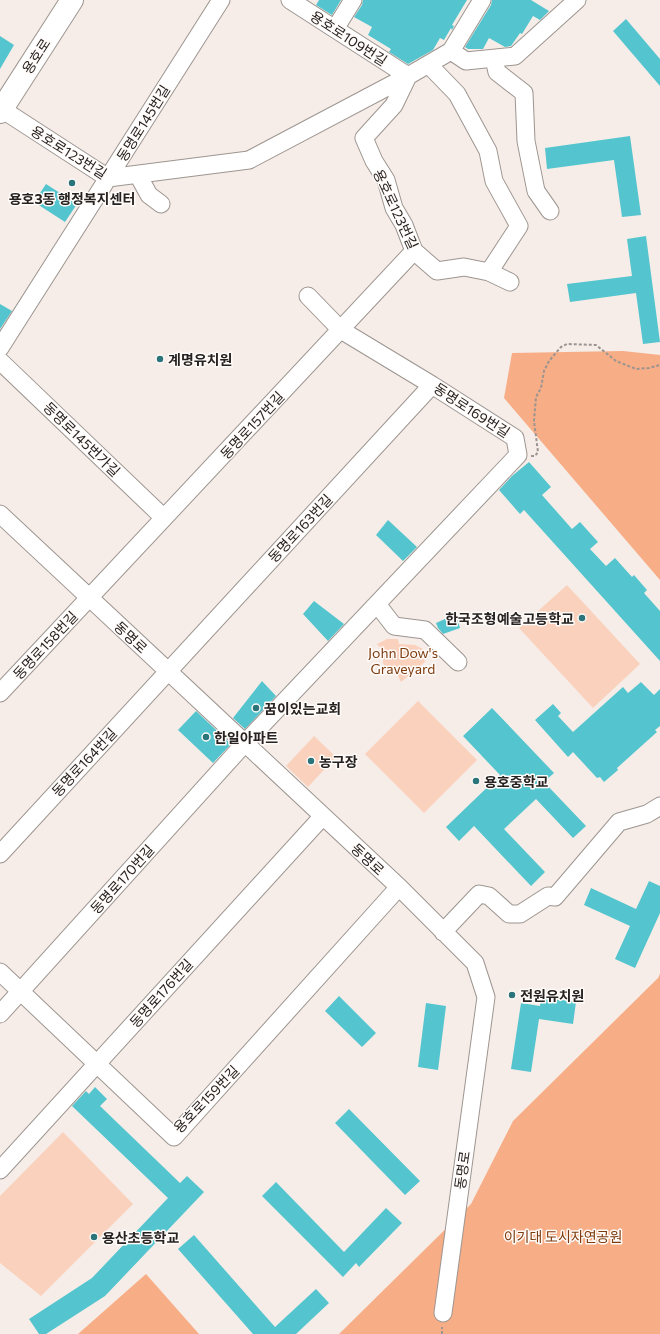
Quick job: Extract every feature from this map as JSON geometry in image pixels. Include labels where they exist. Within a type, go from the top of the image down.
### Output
[{"type":"main road","name":"용호로","points":[[1,110],[72,0]]},
{"type":"street","name":"동명로145번길","points":[[0,348],[221,0]]},
{"type":"street","name":"용호로109번길","points":[[290,0],[408,76]]},
{"type":"street","points":[[335,29],[353,0]]},
{"type":"street","name":"용호로123번길","points":[[1,110],[108,178],[249,160],[429,65],[451,51],[482,0]]},
{"type":"street","points":[[451,51],[466,61],[515,56],[577,0]]},
{"type":"street","points":[[494,59],[497,72],[524,93],[526,142],[536,191],[550,211]]},
{"type":"street","points":[[429,65],[457,94],[488,151],[494,181],[519,226],[489,272]]},
{"type":"street","name":"용호로123번길","points":[[408,76],[394,105],[364,138],[374,161],[386,180],[394,208],[404,225],[414,251],[437,270],[464,267],[489,272],[510,282]]},
{"type":"street","points":[[138,175],[148,195],[161,204]]},
{"type":"street","name":"동명로157번길","points":[[89,598],[414,251]]},
{"type":"street","name":"동명로169번길","points":[[245,743],[518,455],[515,438],[432,385],[341,330],[308,296]]},
{"type":"street","name":"동명로145번가길","points":[[0,361],[164,518]]},
{"type":"street","name":"동명로163번길","points":[[168,671],[432,385]]},
{"type":"street","name":"동명로","points":[[3,524],[89,598],[168,671],[399,888],[474,963],[486,997],[443,1313]]},
{"type":"street","name":"동명로158번길","points":[[0,693],[89,598]]},
{"type":"street","points":[[377,604],[394,626],[424,630],[458,662]]},
{"type":"street","name":"동명로164번길","points":[[0,854],[168,671]]},
{"type":"street","name":"동명로170번길","points":[[0,1014],[245,743]]},
{"type":"street","points":[[443,932],[479,894],[489,896],[509,914],[520,914],[548,896],[555,896],[619,822],[647,814],[660,806]]},
{"type":"street","name":"동명로176번길","points":[[0,1170],[323,816]]},
{"type":"street","name":"용호로159번길","points":[[0,972],[174,1136],[399,888]]},
{"type":"path","points":[[518,455],[535,456],[538,452],[534,421],[536,397],[541,388],[544,371],[549,361],[561,347],[567,344],[596,345],[616,361],[636,368],[649,368],[660,365]]},
{"type":"green space","points":[[623,351],[660,355],[660,580],[504,398],[512,353]]},
{"type":"green space","points":[[567,585],[640,664],[593,708],[519,628]]},
{"type":"green space","name":"John Dow's Graveyard","points":[[387,639],[398,639],[399,644],[415,645],[423,649],[425,662],[401,682],[398,676],[390,670],[387,671],[383,663],[383,659],[379,656],[383,651],[377,644]]},
{"type":"green space","points":[[418,701],[477,760],[424,813],[365,754]]},
{"type":"green space","name":"농구장","points":[[314,736],[336,757],[308,787],[286,766]]},
{"type":"green space","name":"이기대 도시자연공원","points":[[660,974],[660,1334],[339,1334],[471,1204],[513,1121],[658,978]]},
{"type":"green space","points":[[63,1132],[133,1204],[41,1296],[0,1263],[0,1196]]},
{"type":"green space","points":[[146,1274],[199,1334],[78,1334]]},
{"type":"building","points":[[319,0],[341,0],[332,15],[316,5]]},
{"type":"building","points":[[363,0],[467,0],[452,25],[454,26],[452,30],[451,28],[444,40],[440,38],[433,50],[408,64],[389,52],[391,49],[368,35],[372,27],[354,17],[362,5]]},
{"type":"building","points":[[492,0],[531,0],[549,11],[540,20],[533,16],[522,34],[520,33],[511,46],[505,47],[489,38],[483,49],[468,49],[465,47],[491,5]]},
{"type":"building","points":[[626,19],[660,59],[660,86],[613,31]]},
{"type":"building","points":[[0,36],[14,45],[0,69]]},
{"type":"building","points":[[630,136],[641,215],[622,217],[614,160],[547,169],[545,148]]},
{"type":"building","points":[[46,184],[77,204],[65,222],[34,202]]},
{"type":"building","points":[[646,236],[660,342],[643,344],[636,293],[570,302],[567,284],[632,276],[627,239]]},
{"type":"building","points":[[0,304],[12,311],[0,329]]},
{"type":"building","points":[[529,462],[551,487],[542,495],[572,529],[580,522],[598,542],[590,549],[606,566],[615,558],[632,577],[634,575],[647,590],[644,593],[660,611],[660,661],[524,510],[520,514],[499,490],[512,476]]},
{"type":"building","points":[[388,520],[417,547],[403,561],[376,535]]},
{"type":"building","points":[[314,601],[344,624],[328,641],[303,614]]},
{"type":"building","points":[[456,614],[460,628],[443,634],[436,623]]},
{"type":"building","name":"꿈이있는교회","points":[[262,681],[276,696],[245,729],[233,718]]},
{"type":"building","points":[[641,682],[654,695],[660,689],[660,726],[655,730],[657,732],[617,768],[618,770],[604,782],[600,777],[597,778],[573,752],[568,757],[535,720],[553,704],[561,713],[558,716],[573,732],[623,687],[628,693]]},
{"type":"building","points":[[492,708],[554,773],[544,782],[586,826],[573,838],[536,799],[504,829],[545,872],[531,886],[474,826],[459,841],[446,827],[500,775],[463,736]]},
{"type":"building","name":"한일아파트","points":[[196,711],[231,744],[213,763],[178,730]]},
{"type":"building","points":[[649,881],[660,886],[660,913],[635,968],[615,959],[630,926],[584,905],[591,888],[636,909]]},
{"type":"building","points":[[339,996],[376,1033],[362,1047],[325,1011]]},
{"type":"building","points":[[541,997],[576,1002],[573,1024],[539,1019],[531,1072],[511,1069],[521,1003],[540,1006]]},
{"type":"building","points":[[426,1003],[446,1006],[438,1070],[418,1067]]},
{"type":"building","points":[[95,1087],[107,1099],[100,1106],[180,1183],[187,1176],[204,1192],[105,1296],[46,1334],[39,1334],[29,1319],[92,1278],[168,1198],[72,1106],[86,1091],[89,1094]]},
{"type":"building","points":[[349,1109],[420,1181],[405,1195],[335,1123]]},
{"type":"building","points":[[276,1182],[344,1252],[386,1208],[402,1223],[359,1267],[356,1263],[343,1277],[262,1196]]},
{"type":"building","points":[[194,1235],[275,1327],[316,1289],[329,1303],[296,1334],[253,1334],[178,1249]]},
{"type":"place","name":"용호3동 행정복지센터","points":[[72,183]]},
{"type":"place","name":"계명유치원","points":[[160,359]]},
{"type":"place","name":"한국조형예술고등학교","points":[[582,618]]},
{"type":"place","name":"꿈이있는교회","points":[[256,708]]},
{"type":"place","name":"한일아파트","points":[[206,737]]},
{"type":"place","name":"농구장","points":[[311,761]]},
{"type":"place","name":"용호중학교","points":[[476,781]]},
{"type":"place","name":"전원유치원","points":[[512,995]]},
{"type":"place","name":"용산초등학교","points":[[94,1237]]}]
